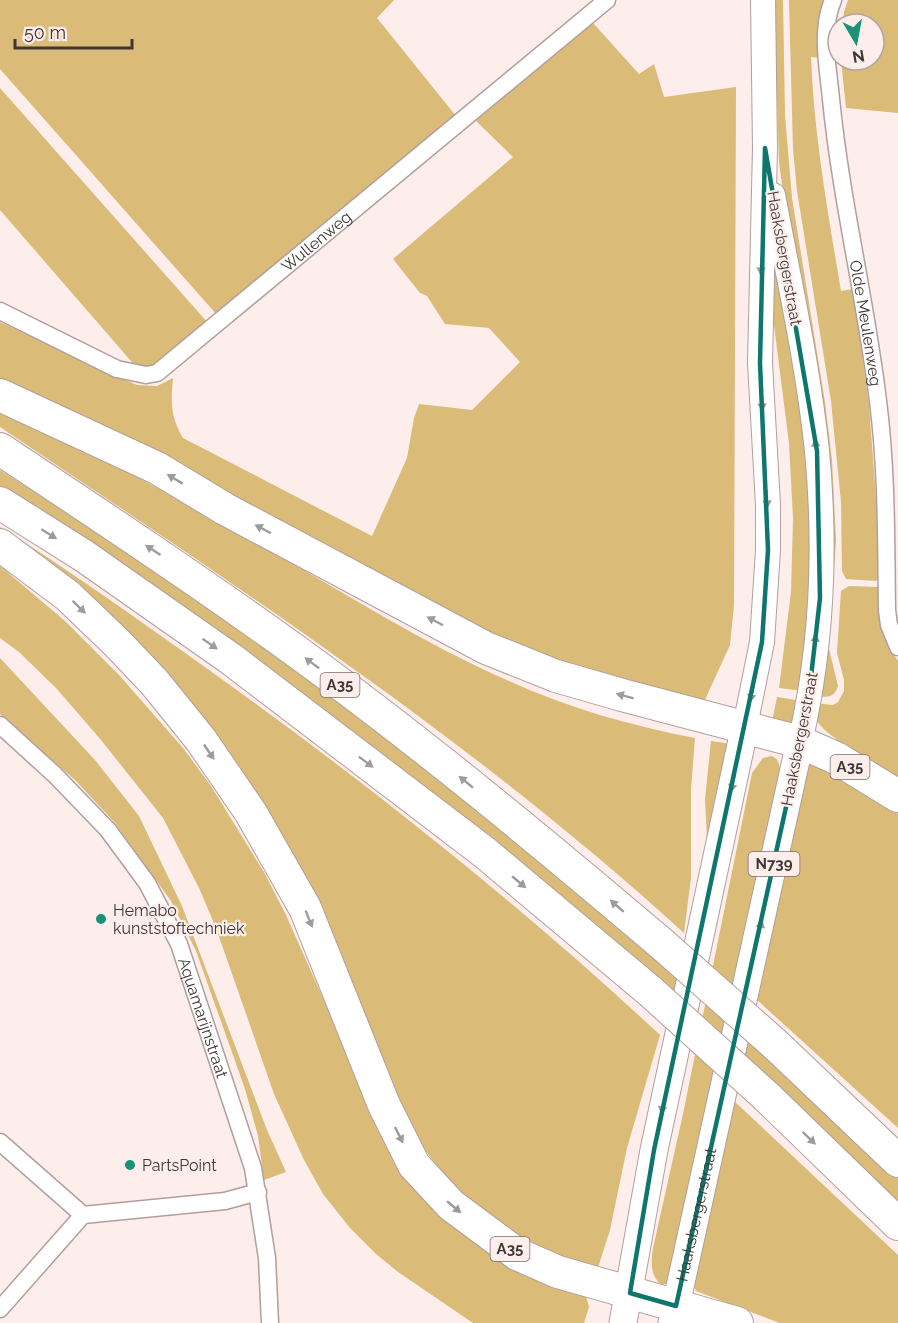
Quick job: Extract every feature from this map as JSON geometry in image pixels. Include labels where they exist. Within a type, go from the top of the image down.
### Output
[{"type":"highway","name":"A35","points":[[0,395],[157,468],[225,509],[486,648],[567,679],[800,742],[836,758],[898,796]]},
{"type":"highway","name":"A35","points":[[0,449],[167,560],[301,655],[488,799],[662,944],[777,1046],[898,1161]]},
{"type":"highway","name":"A35","points":[[0,503],[84,556],[231,659],[484,852],[651,993],[767,1097],[898,1224]]},
{"type":"highway","name":"A35","points":[[0,545],[68,596],[155,683],[201,740],[251,813],[305,908],[384,1105],[414,1164],[451,1205],[517,1254],[584,1281],[630,1293],[674,1314],[736,1323]]},
{"type":"main road","name":"Haaksbergerstraat","points":[[623,1323],[654,1150],[762,642],[768,550],[768,505],[760,363],[765,148],[763,0]]},
{"type":"main road","name":"Haaksbergerstraat","points":[[674,1314],[809,698],[820,598],[820,502],[817,451],[765,148]]},
{"type":"street","name":"Wullenweg","points":[[0,311],[117,369],[146,375],[157,373],[606,0]]},
{"type":"street","name":"Olde Meulenweg","points":[[833,0],[827,23],[826,47],[836,148],[878,399],[886,493],[887,610],[889,626],[898,647]]},
{"type":"street","name":"Aquamarijnstraat","points":[[0,725],[90,810],[127,854],[147,883],[179,944],[248,1148],[258,1192],[267,1258],[270,1323]]},
{"type":"street","points":[[0,1142],[83,1215]]},
{"type":"street","points":[[0,1309],[83,1215],[225,1201],[258,1192]]},
{"type":"highlighted area","points":[[765,148],[817,451],[820,598],[807,712],[676,1306],[630,1293],[654,1150],[762,642],[768,550],[760,363]]},
{"type":"shaded area","points":[[0,0],[394,0],[377,18],[456,116],[217,315],[0,69]]},
{"type":"shaded area","points":[[774,0],[783,0],[785,115],[792,198],[825,402],[832,460],[836,540],[829,649],[838,686],[832,695],[826,697],[814,696],[821,637],[787,222],[779,162]]},
{"type":"shaded area","points":[[789,0],[829,0],[821,58],[811,57],[815,116],[841,291],[853,289],[869,405],[882,577],[876,581],[846,579],[842,571],[841,502],[831,401],[797,191],[793,149]]},
{"type":"shaded area","points":[[848,0],[898,0],[898,113],[846,108],[842,72],[886,72],[886,12],[844,12]]},
{"type":"shaded area","points":[[593,23],[639,74],[654,64],[664,97],[736,87],[734,605],[730,645],[703,704],[555,666],[0,383],[0,322],[137,385],[157,386],[173,378],[172,409],[183,438],[372,536],[407,458],[414,418],[419,404],[472,410],[520,362],[489,328],[445,324],[427,296],[420,293],[393,259],[513,157],[476,121]]},
{"type":"shaded area","points":[[0,88],[208,323],[157,366],[137,368],[0,210]]},
{"type":"shaded area","points":[[776,228],[815,496],[804,691],[779,688],[791,592],[793,518],[789,443],[770,294]]},
{"type":"shaded area","points":[[0,407],[167,493],[416,635],[477,667],[577,708],[624,722],[695,738],[691,789],[691,878],[684,933],[522,795],[437,730],[264,606],[0,427]]},
{"type":"shaded area","points":[[0,470],[118,545],[271,652],[415,759],[677,975],[672,1001],[0,494]]},
{"type":"shaded area","points":[[0,527],[77,577],[177,647],[321,752],[494,889],[606,985],[660,1035],[627,1148],[610,1230],[596,1274],[530,1245],[460,1193],[422,1147],[399,1108],[248,795],[0,537]]},
{"type":"shaded area","points":[[0,566],[65,621],[119,675],[183,748],[211,786],[265,874],[286,915],[369,1102],[392,1143],[586,1296],[589,1307],[584,1323],[473,1323],[398,1272],[376,1254],[350,1228],[323,1194],[304,1160],[274,1094],[216,928],[199,888],[163,818],[57,689],[19,652],[0,638]]},
{"type":"shaded area","points":[[849,586],[878,587],[881,590],[888,644],[898,661],[898,777],[831,735],[815,717],[814,703],[833,705],[838,702],[844,691],[844,680],[837,653],[841,591]]},
{"type":"shaded area","points":[[0,658],[95,760],[139,816],[182,906],[267,1130],[286,1172],[264,1180],[258,1136],[245,1089],[196,951],[171,901],[115,823],[75,780],[0,714]]},
{"type":"shaded area","points":[[777,697],[802,701],[796,732],[772,722]]},
{"type":"shaded area","points":[[711,741],[731,744],[709,880],[705,799]]},
{"type":"shaded area","points":[[771,756],[777,759],[780,780],[673,1280],[660,1284],[653,1272],[653,1248],[683,1114],[752,773],[763,758]]},
{"type":"shaded area","points":[[808,759],[889,806],[898,814],[898,1128],[756,999]]},
{"type":"shaded area","points":[[747,1038],[898,1177],[898,1207],[742,1062]]},
{"type":"shaded area","points":[[733,1100],[898,1255],[898,1323],[780,1323],[696,1291],[693,1284]]},
{"type":"place","name":"Hemabo kunststoftechniek","points":[[101,919]]},
{"type":"place","name":"PartsPoint","points":[[130,1165]]}]
